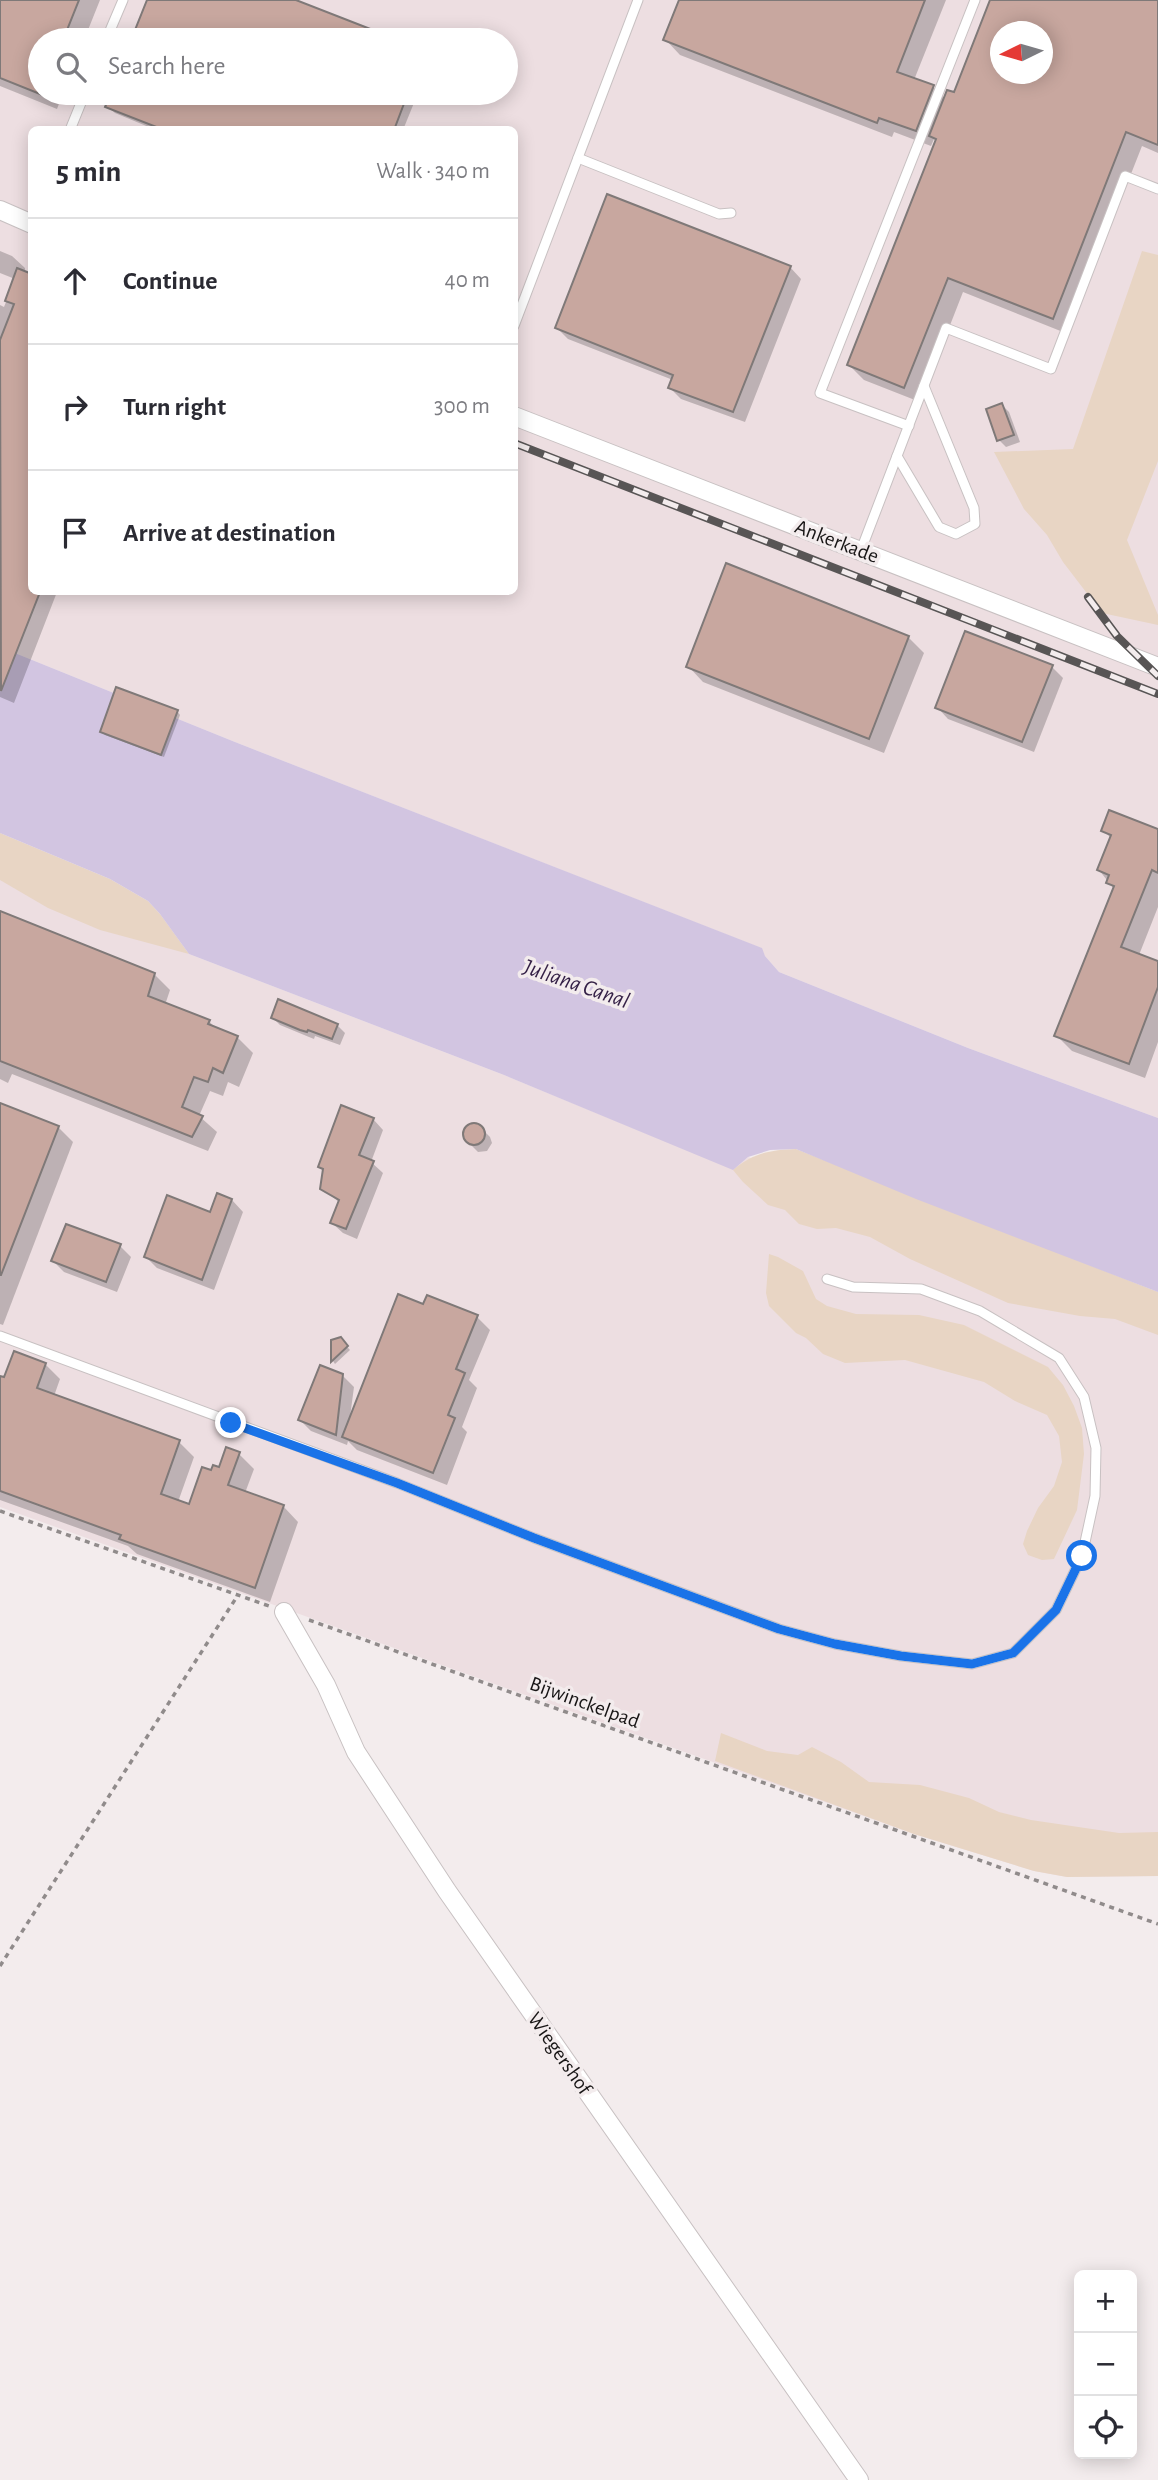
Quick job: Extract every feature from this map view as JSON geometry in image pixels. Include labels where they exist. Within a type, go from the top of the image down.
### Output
[{"type":"street","points":[[0,210],[28,222]]},
{"type":"street","name":"Ankerkade","points":[[518,418],[1158,667]]},
{"type":"street","name":"Wiegershof","points":[[284,1612],[326,1685],[356,1752],[447,1891],[859,2480]]},
{"type":"lane","points":[[112,28],[123,0]]},
{"type":"lane","points":[[518,316],[638,0]]},
{"type":"lane","points":[[909,426],[820,393],[975,0]]},
{"type":"lane","points":[[72,126],[80,105]]},
{"type":"lane","points":[[578,158],[719,214],[731,213]]},
{"type":"lane","points":[[861,550],[946,328],[1051,369],[1125,176],[1158,189]]},
{"type":"lane","points":[[897,456],[939,527],[956,534],[975,524],[974,508],[924,386]]},
{"type":"lane","points":[[0,1336],[397,1483],[547,1543],[779,1629],[835,1644],[901,1656],[972,1664],[1013,1653],[1056,1610],[1082,1556],[1095,1496],[1096,1448],[1084,1397],[1059,1358],[979,1311],[921,1289],[853,1287],[827,1279]]},
{"type":"path","name":"Bijwinckelpad","points":[[0,1511],[1158,1924]]},
{"type":"path","points":[[0,1966],[239,1595]]},
{"type":"shaded area","points":[[0,0],[1158,0],[1158,1118],[968,1048],[779,972],[761,948],[0,647]]},
{"type":"shaded area","points":[[1142,251],[1158,255],[1158,461],[1127,540],[1158,615],[1158,625],[1102,613],[1063,562],[1047,535],[1024,509],[994,452],[1073,449]]},
{"type":"shaded area","points":[[0,833],[160,914],[189,954],[504,1075],[733,1169],[748,1157],[1158,1292],[1158,1876],[1067,1877],[1034,1871],[914,1834],[0,1507]]},
{"type":"shaded area","points":[[0,833],[110,879],[148,901],[189,954],[100,930],[48,908],[0,880]]},
{"type":"shaded area","points":[[796,1149],[1158,1292],[1158,1335],[1115,1319],[1080,1316],[1008,1303],[910,1259],[870,1237],[836,1228],[817,1229],[799,1224],[785,1210],[768,1205],[733,1170],[762,1154]]},
{"type":"shaded area","points":[[769,1254],[803,1271],[816,1299],[827,1306],[856,1314],[919,1315],[964,1325],[1048,1367],[1063,1385],[1074,1406],[1082,1428],[1084,1454],[1077,1510],[1054,1559],[1042,1560],[1028,1555],[1023,1544],[1038,1508],[1054,1486],[1062,1462],[1059,1436],[1047,1415],[1015,1401],[984,1382],[905,1360],[845,1363],[823,1354],[806,1338],[796,1333],[769,1306],[766,1293]]},
{"type":"shaded area","points":[[721,1733],[767,1751],[798,1755],[812,1747],[841,1762],[869,1782],[920,1785],[969,1798],[999,1812],[1031,1820],[1119,1833],[1158,1832],[1158,1876],[1067,1877],[1034,1871],[914,1834],[715,1761]]},
{"type":"water","name":"Juliana Canal","points":[[0,647],[762,948],[765,956],[779,972],[968,1048],[1158,1118],[1158,1292],[916,1199],[796,1149],[770,1150],[748,1157],[733,1170],[504,1075],[189,954],[148,901],[110,879],[0,833]]},
{"type":"building","points":[[0,0],[79,0],[68,28],[28,28],[28,89],[0,78]]},
{"type":"building","points":[[147,0],[296,0],[368,28],[136,28]]},
{"type":"building","points":[[679,0],[925,0],[897,72],[934,85],[916,131],[879,118],[877,123],[663,40]]},
{"type":"building","points":[[990,0],[1158,0],[1158,145],[1126,132],[1053,319],[948,278],[904,388],[847,365],[936,139],[929,136],[947,90],[954,92]]},
{"type":"building","points":[[403,105],[396,126],[154,126],[105,107]]},
{"type":"building","points":[[607,194],[791,266],[733,412],[668,388],[673,375],[555,328]]},
{"type":"building","points":[[17,268],[28,272],[28,595],[39,595],[1,691],[0,340],[14,304],[5,301]]},
{"type":"building","points":[[1002,403],[1014,435],[997,441],[986,409]]},
{"type":"building","points":[[726,563],[909,636],[869,739],[686,667]]},
{"type":"building","points":[[965,631],[1053,665],[1022,742],[935,708]]},
{"type":"building","points":[[116,687],[178,710],[161,755],[100,732]]},
{"type":"building","points":[[1109,810],[1158,829],[1158,873],[1152,870],[1121,947],[1158,961],[1158,987],[1129,1064],[1054,1036],[1114,886],[1106,883],[1109,875],[1097,870],[1111,835],[1101,831]]},
{"type":"building","points":[[0,911],[155,973],[148,996],[210,1020],[208,1024],[238,1036],[223,1073],[213,1068],[208,1082],[194,1077],[182,1107],[203,1116],[192,1137],[0,1061]]},
{"type":"building","points":[[278,999],[338,1024],[332,1039],[271,1018]]},
{"type":"building","points":[[0,1103],[59,1126],[1,1275],[0,1275]]},
{"type":"building","points":[[341,1105],[374,1118],[359,1155],[374,1161],[346,1229],[330,1223],[339,1200],[320,1189],[323,1169],[318,1167]]},
{"type":"building","points":[[470,1123],[478,1123],[485,1130],[485,1138],[478,1145],[470,1145],[463,1138],[463,1130]]},
{"type":"building","points":[[217,1193],[232,1199],[202,1280],[144,1257],[167,1195],[210,1212]]},
{"type":"building","points":[[66,1224],[121,1244],[106,1282],[51,1261]]},
{"type":"building","points":[[398,1294],[423,1304],[427,1295],[478,1315],[456,1369],[465,1373],[448,1415],[455,1418],[433,1473],[342,1437]]},
{"type":"building","points":[[341,1337],[348,1346],[331,1362],[331,1340]]},
{"type":"building","points":[[14,1351],[46,1363],[37,1388],[180,1440],[161,1494],[189,1504],[202,1467],[211,1470],[213,1465],[219,1467],[226,1447],[240,1452],[228,1485],[284,1505],[255,1588],[119,1539],[121,1535],[0,1491],[0,1376],[4,1377]]},
{"type":"building","points":[[320,1365],[343,1374],[336,1435],[298,1420]]},
{"type":"railway","points":[[518,445],[1158,694]]},
{"type":"railway","points":[[1088,597],[1117,636],[1158,676]]},
{"type":"route","points":[[231,1423],[397,1483],[534,1538],[779,1629],[835,1644],[901,1656],[972,1664],[1013,1653],[1056,1610],[1082,1556]]}]
